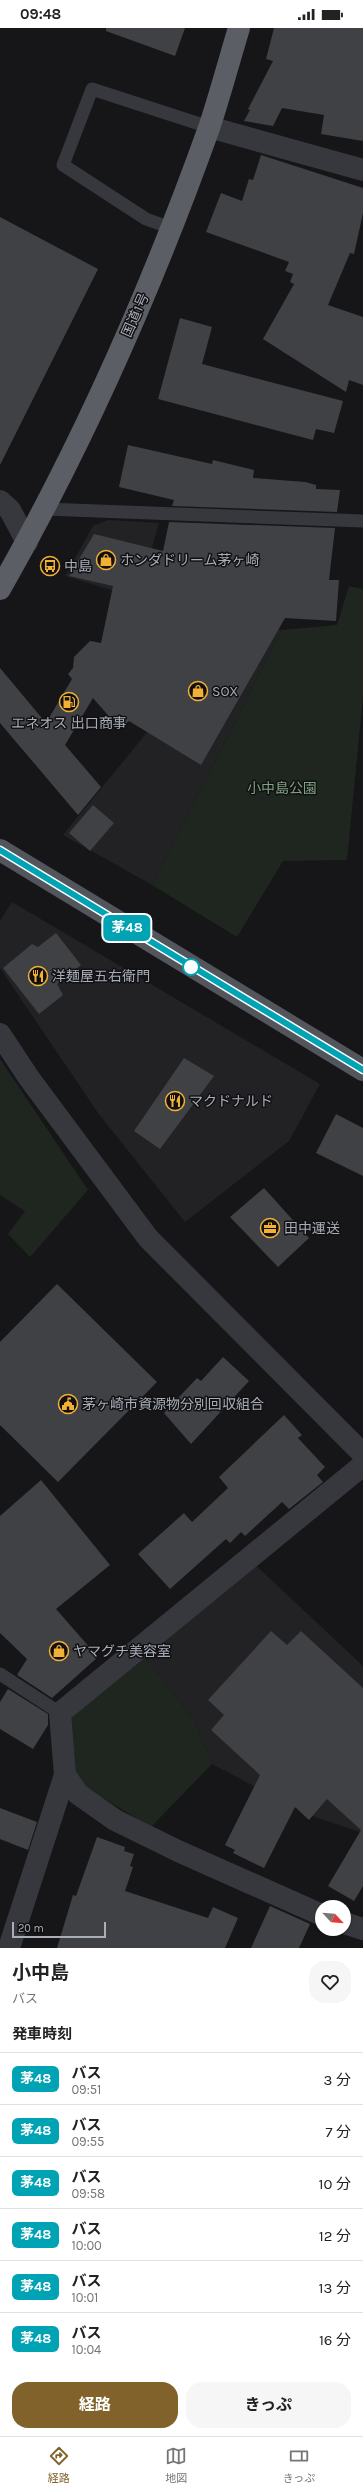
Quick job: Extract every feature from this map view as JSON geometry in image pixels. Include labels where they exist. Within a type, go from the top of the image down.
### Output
[{"type":"highway","name":"国道1号","points":[[0,589],[45,508],[109,374],[159,260],[209,126],[239,28]]},
{"type":"main road","points":[[0,850],[363,1070]]},
{"type":"street","points":[[209,126],[363,170]]},
{"type":"street","points":[[0,500],[10,510],[27,542]]},
{"type":"street","points":[[0,1034],[29,1078],[148,1238],[251,1338],[363,1454]]},
{"type":"street","points":[[9,1948],[65,1775],[60,1713],[363,1465]]},
{"type":"street","points":[[65,1775],[78,1794],[115,1820],[178,1851],[315,1912]]},
{"type":"street","points":[[351,1925],[363,1929]]},
{"type":"lane","points":[[171,228],[146,218],[63,164],[92,90],[209,126]]},
{"type":"lane","points":[[45,508],[363,521]]},
{"type":"lane","points":[[0,1674],[60,1713]]},
{"type":"shaded area","name":"ホンダドリーム茅ヶ崎","points":[[108,520],[159,523],[138,598],[65,576],[93,526]]},
{"type":"shaded area","name":"SOX","points":[[161,611],[282,630],[152,885],[63,835],[162,714]]},
{"type":"shaded area","points":[[12,902],[320,1084],[289,1141],[185,1222],[98,1113],[0,968],[0,921]]},
{"type":"shaded area","points":[[249,1559],[363,1666],[363,1833],[309,1815],[212,1764],[194,1720],[139,1649]]},
{"type":"green space","name":"小中島公園","points":[[349,586],[363,589],[363,697],[347,860],[283,861],[237,937],[152,885],[282,630],[337,625]]},
{"type":"green space","points":[[0,1059],[88,1190],[30,1257],[8,1234],[25,1211],[0,1195]]},
{"type":"green space","points":[[139,1649],[194,1720],[212,1764],[151,1827],[65,1775],[60,1713]]},
{"type":"building","points":[[106,28],[185,28],[175,56],[106,31]]},
{"type":"building","points":[[274,28],[363,28],[363,141],[321,134],[324,115],[282,108],[273,126],[244,121],[250,110],[248,109],[273,61],[266,59]]},
{"type":"building","points":[[261,155],[363,188],[363,213],[354,254],[350,253],[328,305],[363,317],[363,385],[349,380],[346,392],[263,339],[294,284],[290,282],[293,274],[285,271],[289,262],[206,232],[221,193],[242,201],[249,179],[253,180]]},
{"type":"building","points":[[0,217],[98,269],[0,465]]},
{"type":"building","points":[[180,318],[212,327],[202,364],[343,401],[334,433],[316,429],[313,440],[158,399]]},
{"type":"building","points":[[128,445],[212,464],[213,460],[254,470],[253,478],[305,482],[316,485],[316,489],[340,490],[337,512],[172,506],[174,500],[119,487]]},
{"type":"building","points":[[169,522],[335,528],[329,580],[339,580],[336,621],[285,618],[201,765],[129,721],[120,729],[93,698],[65,745],[101,787],[78,815],[0,723],[0,668],[46,723],[72,679],[68,674],[73,668],[74,657],[90,641],[101,643],[113,586],[69,576],[94,534],[163,551]]},
{"type":"building","points":[[93,805],[114,823],[90,851],[69,833]]},
{"type":"building","name":"洋麺屋五右衛門","points":[[56,933],[81,965],[57,984],[63,995],[39,1014],[3,968],[32,944],[38,947]]},
{"type":"building","name":"マクドナルド","points":[[184,1058],[214,1076],[160,1149],[134,1131]]},
{"type":"building","points":[[336,1114],[363,1128],[363,1176],[316,1153]]},
{"type":"building","name":"田中運送","points":[[264,1188],[309,1238],[278,1267],[230,1217]]},
{"type":"building","name":"茅ヶ崎市資源物分別回収組合","points":[[57,1284],[157,1382],[58,1482],[0,1425],[0,1342]]},
{"type":"building","points":[[223,1357],[249,1381],[191,1444],[164,1413],[197,1378],[201,1381]]},
{"type":"building","points":[[284,1415],[302,1435],[298,1438],[325,1467],[317,1475],[323,1482],[289,1509],[282,1502],[245,1536],[241,1532],[230,1543],[226,1539],[170,1589],[138,1554],[184,1513],[192,1522],[228,1488],[219,1477]]},
{"type":"building","points":[[41,1480],[110,1565],[56,1609],[98,1657],[52,1698],[17,1675],[27,1659],[0,1633],[0,1516]]},
{"type":"building","points":[[271,1631],[287,1645],[301,1631],[363,1688],[363,1886],[354,1901],[328,1886],[361,1830],[327,1799],[309,1820],[295,1807],[264,1868],[233,1853],[235,1850],[225,1845],[260,1775],[211,1730],[224,1715],[208,1700]]},
{"type":"building","points":[[8,1689],[48,1714],[48,1725],[33,1749],[0,1729],[0,1702]]},
{"type":"building","points":[[0,1808],[37,1822],[28,1850],[0,1839]]},
{"type":"building","points":[[97,1837],[125,1847],[124,1851],[134,1854],[130,1866],[133,1867],[125,1891],[208,1918],[213,1907],[238,1918],[225,1948],[57,1948],[73,1895],[76,1896]]},
{"type":"building","points":[[270,1906],[310,1924],[299,1948],[251,1948]]},
{"type":"bus line","name":"茅48","points":[[0,850],[363,1070]]},
{"type":"place","name":"ホンダドリーム茅ヶ崎","points":[[106,560]]},
{"type":"place","name":"中島","points":[[50,566]]},
{"type":"place","name":"SOX","points":[[198,691]]},
{"type":"place","name":"エネオス 出口商事","points":[[69,702]]},
{"type":"place","name":"洋麺屋五右衛門","points":[[38,976]]},
{"type":"place","name":"マクドナルド","points":[[175,1101]]},
{"type":"place","name":"田中運送","points":[[270,1228]]},
{"type":"place","name":"茅ヶ崎市資源物分別回収組合","points":[[68,1404]]},
{"type":"place","name":"ヤマグチ美容室","points":[[59,1651]]}]
